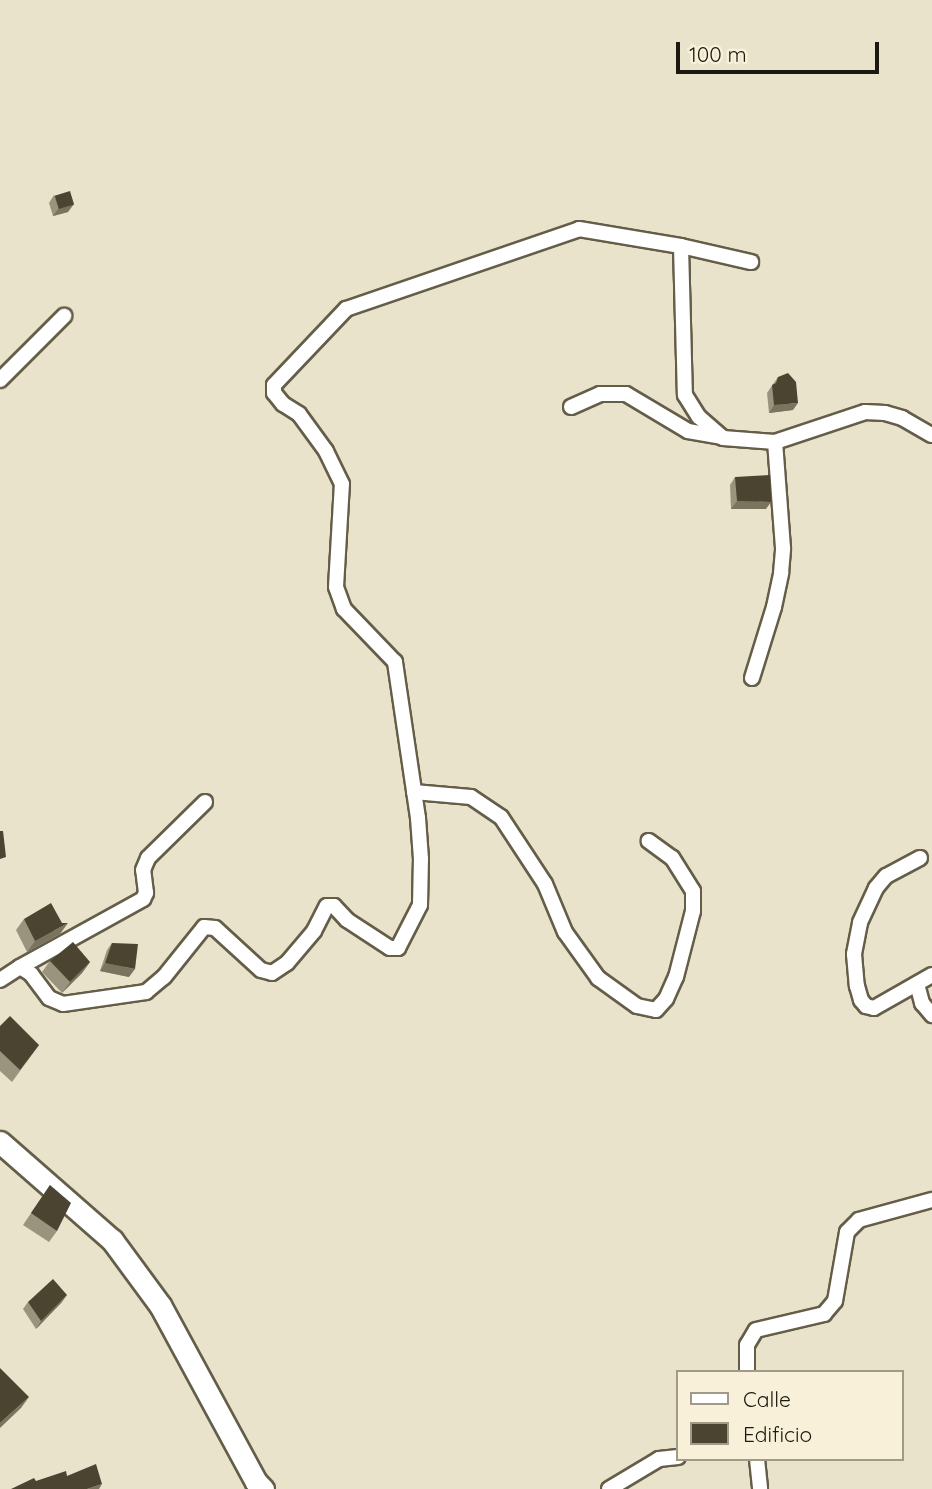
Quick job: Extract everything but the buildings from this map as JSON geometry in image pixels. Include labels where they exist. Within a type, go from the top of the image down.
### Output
[{"type":"main road","points":[[3,1150],[112,1240],[160,1305],[256,1482],[263,1489]]},
{"type":"street","points":[[20,967],[31,974],[49,998],[63,1004],[146,992],[164,977],[204,928],[215,928],[261,970],[272,973],[287,963],[314,930],[327,906],[334,906],[347,920],[390,948],[398,948],[420,905],[421,859],[395,662],[344,609],[336,587],[342,484],[326,451],[299,414],[283,404],[274,393],[274,385],[346,309],[579,229],[681,246],[751,262]]},
{"type":"street","points":[[681,246],[685,395],[699,417],[723,438]]},
{"type":"street","points":[[0,380],[64,316]]},
{"type":"street","points":[[571,407],[600,394],[626,394],[688,431],[723,438],[775,442],[865,412],[885,413],[902,418],[932,435]]},
{"type":"street","points":[[752,678],[775,607],[782,560],[775,442]]},
{"type":"street","points":[[414,792],[471,797],[501,817],[545,884],[565,932],[598,978],[637,1006],[656,1010],[666,999],[676,977],[693,911],[693,891],[672,858],[649,841]]},
{"type":"street","points":[[0,980],[143,900],[146,893],[143,870],[148,858],[205,802]]},
{"type":"street","points":[[919,858],[886,876],[860,923],[854,954],[857,986],[866,1006],[882,1005],[932,975]]},
{"type":"street","points":[[916,984],[922,1003],[932,1015]]},
{"type":"street","points":[[747,1370],[747,1345],[756,1330],[824,1314],[835,1301],[847,1232],[859,1220],[932,1200]]},
{"type":"street","points":[[609,1489],[659,1459],[676,1457]]},
{"type":"street","points":[[757,1461],[760,1489]]}]
